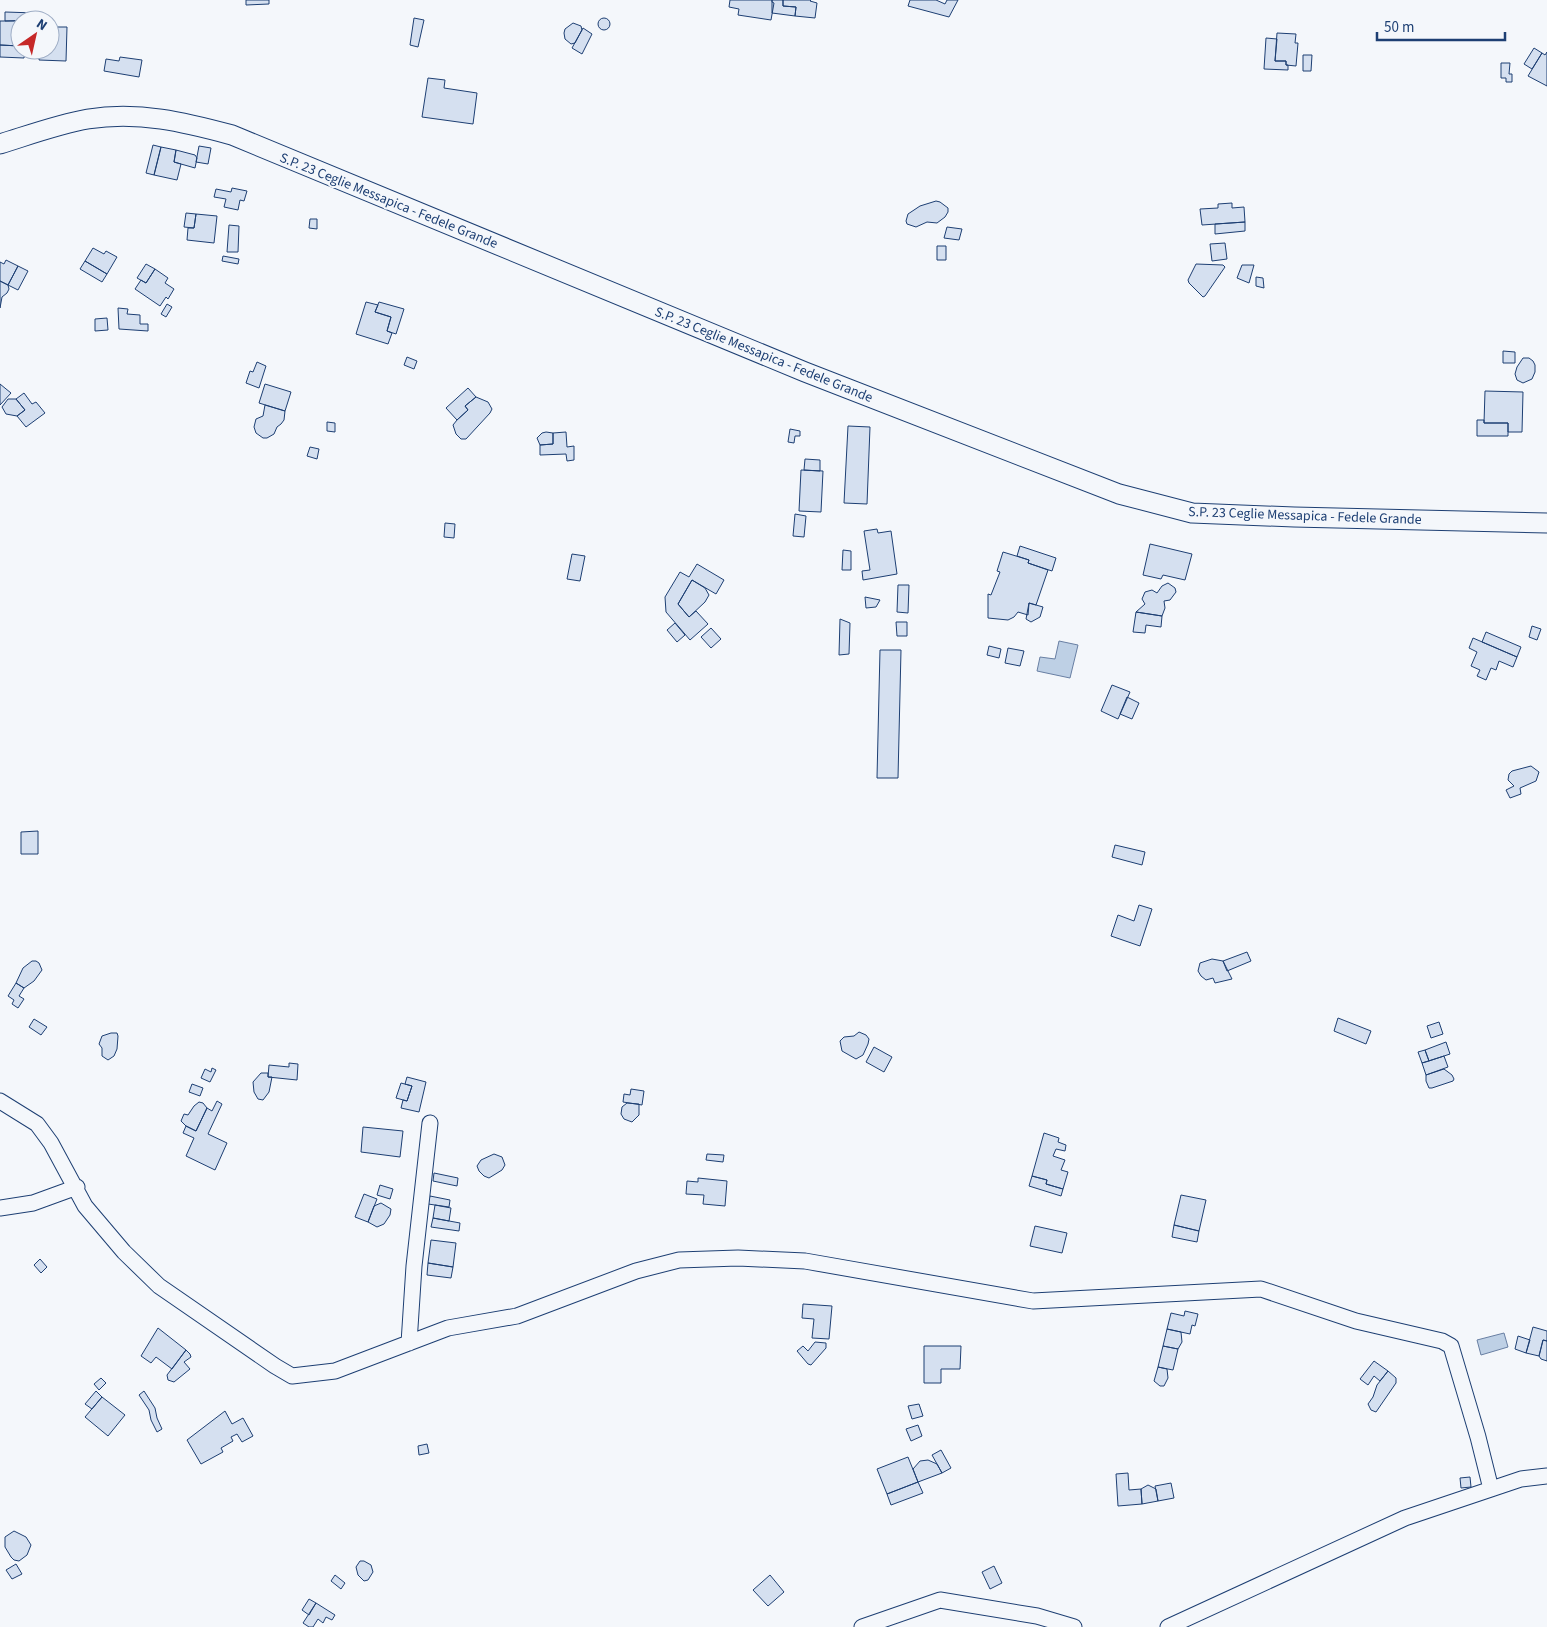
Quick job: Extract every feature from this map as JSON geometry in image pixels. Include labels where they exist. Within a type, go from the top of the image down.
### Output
[{"type":"street","name":"S.P. 23 Ceglie Messapica - Fedele Grande","points":[[0,144],[88,119],[131,116],[178,121],[232,135],[805,372],[1119,494],[1192,513],[1547,523]]},
{"type":"street","points":[[0,1102],[38,1124],[52,1143],[77,1187],[85,1206],[124,1252],[159,1286],[292,1376],[335,1371],[448,1328],[517,1316],[636,1271],[679,1260],[738,1258],[805,1261],[1033,1301],[1261,1288],[1356,1321],[1442,1341],[1451,1346],[1491,1489]]},
{"type":"street","points":[[409,1343],[414,1266],[430,1123]]},
{"type":"street","points":[[0,1208],[32,1203],[77,1187]]},
{"type":"street","points":[[1168,1627],[1405,1518],[1521,1479],[1547,1476]]},
{"type":"street","points":[[862,1627],[940,1600],[1037,1616],[1074,1627]]},
{"type":"water","points":[[1059,641],[1078,645],[1070,678],[1037,671],[1040,657],[1055,659]]},
{"type":"water","points":[[1504,1333],[1508,1347],[1481,1355],[1477,1340]]},
{"type":"building","points":[[246,0],[269,0],[269,4],[246,5]]},
{"type":"building","points":[[730,0],[772,0],[774,3],[771,20],[738,15],[739,9],[729,7]]},
{"type":"building","points":[[772,0],[783,0],[783,6],[796,7],[795,16],[772,13]]},
{"type":"building","points":[[783,0],[811,0],[817,3],[815,18],[795,16],[796,7],[783,6]]},
{"type":"building","points":[[910,0],[936,0],[945,4],[947,0],[958,0],[949,17],[908,6]]},
{"type":"building","points":[[5,12],[10,12],[10,21],[5,21]]},
{"type":"building","points":[[414,18],[424,20],[418,47],[410,45]]},
{"type":"building","points":[[602,18],[606,18],[610,24],[606,30],[602,30],[598,26],[598,22]]},
{"type":"building","points":[[0,21],[10,21],[10,46],[0,45]]},
{"type":"building","points":[[573,23],[581,26],[582,30],[575,43],[571,44],[565,39],[564,33],[565,29]]},
{"type":"building","points":[[60,27],[67,27],[66,61],[39,60],[60,60]]},
{"type":"building","points":[[583,28],[592,34],[582,54],[572,48]]},
{"type":"building","points":[[1277,33],[1296,34],[1295,43],[1298,43],[1296,66],[1286,65],[1286,61],[1275,61]]},
{"type":"building","points":[[1266,38],[1277,39],[1275,61],[1286,61],[1288,70],[1264,69]]},
{"type":"building","points":[[0,45],[10,46],[10,57],[0,57]]},
{"type":"building","points":[[1534,48],[1542,53],[1532,69],[1524,64]]},
{"type":"building","points":[[1547,52],[1547,86],[1528,76],[1542,53],[1545,55]]},
{"type":"building","points":[[1303,55],[1312,55],[1311,71],[1303,71]]},
{"type":"building","points":[[120,57],[142,60],[139,77],[104,71],[106,59],[119,61]]},
{"type":"building","points":[[1501,63],[1510,63],[1509,74],[1512,74],[1512,82],[1506,82],[1506,78],[1501,78]]},
{"type":"building","points":[[428,78],[445,80],[444,88],[477,93],[473,124],[422,117]]},
{"type":"building","points":[[153,145],[161,147],[154,175],[146,173]]},
{"type":"building","points":[[199,146],[211,148],[208,164],[196,162]]},
{"type":"building","points":[[161,147],[176,150],[174,162],[181,164],[177,180],[154,175]]},
{"type":"building","points":[[176,150],[195,155],[197,158],[195,168],[174,162]]},
{"type":"building","points":[[232,188],[247,191],[244,201],[240,200],[238,210],[224,207],[226,199],[214,197],[216,189],[231,192]]},
{"type":"building","points":[[936,201],[948,208],[945,217],[937,223],[927,222],[916,227],[907,224],[908,214],[920,206]]},
{"type":"building","points":[[1232,203],[1232,208],[1244,207],[1245,222],[1202,225],[1200,209],[1218,208],[1218,204]]},
{"type":"building","points":[[186,213],[196,214],[194,228],[184,227]]},
{"type":"building","points":[[196,214],[217,216],[214,243],[187,240],[188,228],[194,228]]},
{"type":"building","points":[[310,219],[317,219],[317,229],[309,228]]},
{"type":"building","points":[[1245,222],[1245,231],[1215,234],[1215,224]]},
{"type":"building","points":[[229,225],[239,226],[238,252],[227,252]]},
{"type":"building","points":[[947,227],[962,229],[959,240],[944,238]]},
{"type":"building","points":[[1225,243],[1227,259],[1212,261],[1210,244]]},
{"type":"building","points":[[937,246],[946,246],[946,260],[937,260]]},
{"type":"building","points":[[93,248],[104,254],[106,251],[117,257],[107,274],[85,261]]},
{"type":"building","points":[[223,256],[239,259],[238,264],[222,261]]},
{"type":"building","points":[[6,260],[18,266],[8,285],[0,281],[0,262],[4,264]]},
{"type":"building","points":[[85,261],[107,274],[102,282],[80,269]]},
{"type":"building","points":[[146,264],[155,269],[146,283],[137,278]]},
{"type":"building","points":[[1196,264],[1223,265],[1225,267],[1203,297],[1188,280]]},
{"type":"building","points":[[1242,265],[1254,265],[1249,283],[1237,278]]},
{"type":"building","points":[[18,266],[28,271],[18,290],[8,285]]},
{"type":"building","points":[[155,269],[168,278],[165,283],[174,289],[168,299],[166,297],[160,306],[135,289],[141,280],[146,283]]},
{"type":"building","points":[[1256,277],[1263,278],[1264,288],[1256,286]]},
{"type":"building","points":[[0,281],[8,285],[9,289],[2,297],[0,308]]},
{"type":"building","points":[[366,302],[378,305],[375,312],[391,317],[387,331],[392,333],[388,344],[356,334]]},
{"type":"building","points":[[379,302],[404,309],[396,334],[387,331],[391,317],[375,312]]},
{"type":"building","points":[[167,304],[172,307],[166,317],[161,314]]},
{"type":"building","points":[[118,308],[128,309],[127,314],[140,315],[140,324],[148,324],[148,331],[119,329]]},
{"type":"building","points":[[107,318],[108,330],[95,331],[95,319]]},
{"type":"building","points":[[1503,351],[1515,352],[1515,363],[1503,363]]},
{"type":"building","points":[[407,357],[417,361],[414,369],[404,365]]},
{"type":"building","points":[[1523,358],[1529,358],[1533,361],[1535,372],[1532,379],[1523,383],[1517,380],[1515,374]]},
{"type":"building","points":[[257,362],[266,366],[259,388],[246,383],[250,371],[253,372]]},
{"type":"building","points":[[0,384],[11,393],[0,405]]},
{"type":"building","points":[[265,384],[291,392],[285,411],[259,403]]},
{"type":"building","points":[[468,388],[476,397],[465,406],[468,410],[457,420],[446,408]]},
{"type":"building","points":[[1485,391],[1523,392],[1522,432],[1508,432],[1508,423],[1484,423]]},
{"type":"building","points":[[24,393],[32,404],[36,402],[45,413],[26,427],[17,416],[25,410],[16,399]]},
{"type":"building","points":[[476,397],[488,402],[492,409],[466,439],[461,439],[456,434],[453,425],[468,410],[465,406]]},
{"type":"building","points":[[8,399],[16,399],[25,410],[17,416],[6,414],[2,407]]},
{"type":"building","points":[[265,405],[285,411],[284,420],[277,427],[274,434],[263,438],[256,433],[254,427],[256,419],[263,416]]},
{"type":"building","points":[[1477,420],[1484,420],[1484,423],[1508,423],[1508,436],[1477,436]]},
{"type":"building","points":[[327,422],[335,423],[335,432],[327,431]]},
{"type":"building","points":[[848,426],[870,427],[867,504],[844,503]]},
{"type":"building","points":[[790,429],[800,431],[800,436],[795,436],[794,443],[788,442]]},
{"type":"building","points":[[546,432],[553,433],[553,444],[540,445],[537,438]]},
{"type":"building","points":[[566,432],[567,447],[574,446],[574,460],[567,461],[566,454],[540,455],[540,445],[553,444],[553,433]]},
{"type":"building","points":[[310,447],[319,449],[317,459],[307,456]]},
{"type":"building","points":[[805,459],[820,460],[820,471],[804,470]]},
{"type":"building","points":[[801,470],[823,471],[821,512],[799,511]]},
{"type":"building","points":[[795,514],[806,516],[804,537],[793,536]]},
{"type":"building","points":[[445,523],[455,524],[454,538],[444,537]]},
{"type":"building","points":[[877,529],[878,533],[891,531],[897,574],[863,580],[862,571],[870,570],[864,531]]},
{"type":"building","points":[[1150,544],[1192,554],[1185,580],[1163,575],[1161,579],[1143,575]]},
{"type":"building","points":[[1020,546],[1056,558],[1052,571],[1028,563],[1029,560],[1017,556]]},
{"type":"building","points":[[843,550],[851,551],[851,570],[842,570]]},
{"type":"building","points":[[1003,552],[1029,560],[1028,563],[1048,570],[1036,605],[1029,603],[1028,615],[1018,612],[1008,620],[988,618],[988,594],[991,595],[1000,572],[997,571]]},
{"type":"building","points":[[572,554],[585,556],[580,581],[567,579]]},
{"type":"building","points":[[697,564],[724,580],[716,594],[692,580],[678,604],[689,617],[696,611],[708,624],[690,640],[666,612],[665,597],[680,572],[689,577]]},
{"type":"building","points":[[692,580],[705,588],[709,595],[705,602],[689,617],[678,604]]},
{"type":"building","points":[[1168,583],[1175,588],[1176,592],[1170,600],[1164,601],[1165,608],[1162,616],[1136,612],[1145,604],[1142,599],[1145,592],[1152,590],[1157,593],[1162,586]]},
{"type":"building","points":[[898,585],[909,585],[908,613],[897,612]]},
{"type":"building","points":[[865,597],[880,600],[876,607],[866,608]]},
{"type":"building","points":[[1029,603],[1043,607],[1040,617],[1031,622],[1026,619]]},
{"type":"building","points":[[1136,612],[1162,616],[1161,627],[1146,625],[1145,633],[1133,632]]},
{"type":"building","points":[[840,619],[850,623],[849,654],[839,655]]},
{"type":"building","points":[[896,622],[907,622],[907,636],[897,636]]},
{"type":"building","points":[[675,623],[685,635],[677,642],[667,630]]},
{"type":"building","points":[[1532,626],[1541,629],[1537,640],[1529,637]]},
{"type":"building","points":[[711,628],[721,639],[711,648],[701,637]]},
{"type":"building","points":[[1486,632],[1521,647],[1517,657],[1482,642]]},
{"type":"building","points":[[1473,638],[1517,657],[1513,667],[1499,661],[1496,670],[1491,668],[1486,680],[1477,676],[1480,670],[1471,666],[1477,652],[1469,648]]},
{"type":"building","points":[[989,646],[1001,649],[999,658],[987,655]]},
{"type":"building","points":[[1008,648],[1024,651],[1020,666],[1005,663]]},
{"type":"building","points":[[880,650],[901,650],[898,778],[877,778]]},
{"type":"building","points":[[1112,685],[1130,692],[1118,719],[1101,711]]},
{"type":"building","points":[[1127,697],[1139,703],[1132,719],[1120,714]]},
{"type":"building","points":[[1531,766],[1539,772],[1536,781],[1520,788],[1521,794],[1510,798],[1506,790],[1514,786],[1508,780],[1509,774],[1512,771]]},
{"type":"building","points":[[38,831],[38,854],[21,854],[21,832]]},
{"type":"building","points":[[1115,845],[1145,852],[1142,865],[1112,857]]},
{"type":"building","points":[[1139,905],[1152,909],[1140,946],[1111,936],[1118,915],[1134,921]]},
{"type":"building","points":[[1247,952],[1251,961],[1227,971],[1223,961]]},
{"type":"building","points":[[1212,959],[1223,961],[1232,979],[1215,983],[1213,978],[1206,980],[1201,976],[1198,971],[1200,963]]},
{"type":"building","points":[[32,961],[39,963],[42,970],[34,981],[24,988],[16,983],[23,968]]},
{"type":"building","points":[[16,983],[24,988],[19,996],[24,999],[18,1008],[12,1004],[14,1000],[8,996]]},
{"type":"building","points":[[1338,1018],[1371,1031],[1366,1044],[1334,1031]]},
{"type":"building","points":[[34,1019],[47,1027],[41,1035],[29,1027]]},
{"type":"building","points":[[1439,1022],[1443,1034],[1431,1038],[1427,1026]]},
{"type":"building","points":[[859,1032],[866,1035],[869,1039],[863,1055],[856,1059],[842,1051],[840,1041],[844,1037],[854,1036]]},
{"type":"building","points":[[117,1033],[117,1049],[114,1056],[108,1060],[102,1056],[102,1048],[99,1044],[102,1036]]},
{"type":"building","points":[[1446,1042],[1450,1054],[1429,1061],[1425,1050]]},
{"type":"building","points":[[874,1047],[892,1057],[884,1072],[866,1062]]},
{"type":"building","points":[[1425,1050],[1429,1061],[1422,1063],[1418,1052]]},
{"type":"building","points":[[1444,1056],[1448,1067],[1426,1075],[1422,1063]]},
{"type":"building","points":[[289,1063],[298,1064],[297,1080],[268,1077],[269,1065],[289,1067]]},
{"type":"building","points":[[212,1068],[216,1070],[210,1082],[201,1078],[205,1069],[211,1072]]},
{"type":"building","points":[[1444,1069],[1452,1075],[1453,1081],[1429,1088],[1426,1075]]},
{"type":"building","points":[[261,1073],[268,1073],[268,1077],[272,1077],[269,1092],[263,1100],[258,1099],[254,1092],[253,1082]]},
{"type":"building","points":[[407,1077],[426,1082],[419,1112],[401,1108],[403,1100],[407,1101],[412,1086],[405,1084]]},
{"type":"building","points":[[401,1083],[412,1086],[407,1101],[396,1098]]},
{"type":"building","points":[[192,1084],[203,1088],[200,1096],[189,1092]]},
{"type":"building","points":[[631,1089],[644,1091],[642,1105],[623,1102],[624,1094],[630,1095]]},
{"type":"building","points":[[217,1101],[222,1104],[208,1134],[227,1143],[215,1170],[186,1156],[194,1138],[183,1133],[186,1126],[196,1131],[207,1108],[212,1111]]},
{"type":"building","points":[[199,1102],[203,1103],[207,1108],[196,1131],[181,1121],[184,1114],[188,1115]]},
{"type":"building","points":[[627,1103],[639,1104],[639,1115],[632,1122],[624,1119],[621,1114],[622,1107]]},
{"type":"building","points":[[363,1127],[403,1131],[400,1157],[361,1152]]},
{"type":"building","points":[[1044,1133],[1059,1138],[1058,1142],[1066,1145],[1065,1151],[1056,1149],[1053,1156],[1065,1160],[1061,1170],[1068,1172],[1063,1189],[1046,1184],[1047,1180],[1032,1176]]},
{"type":"building","points":[[494,1154],[502,1157],[505,1165],[502,1170],[489,1178],[479,1171],[477,1166],[481,1160]]},
{"type":"building","points":[[707,1154],[724,1155],[723,1162],[706,1160]]},
{"type":"building","points":[[434,1173],[458,1178],[457,1186],[433,1181]]},
{"type":"building","points":[[1032,1176],[1047,1180],[1046,1184],[1063,1189],[1061,1196],[1029,1186]]},
{"type":"building","points":[[698,1178],[727,1181],[725,1206],[703,1204],[704,1195],[686,1194],[687,1181],[698,1182]]},
{"type":"building","points":[[380,1185],[393,1189],[390,1199],[377,1195]]},
{"type":"building","points":[[364,1194],[377,1199],[368,1222],[355,1217]]},
{"type":"building","points":[[1181,1195],[1206,1200],[1199,1231],[1174,1225]]},
{"type":"building","points":[[430,1196],[450,1200],[449,1207],[428,1204]]},
{"type":"building","points":[[381,1203],[391,1209],[390,1215],[384,1224],[377,1227],[368,1222],[374,1206]]},
{"type":"building","points":[[435,1205],[451,1208],[449,1221],[433,1218]]},
{"type":"building","points":[[433,1218],[460,1223],[459,1231],[431,1227]]},
{"type":"building","points":[[1174,1225],[1199,1231],[1197,1242],[1172,1237]]},
{"type":"building","points":[[1035,1226],[1067,1233],[1062,1253],[1030,1246]]},
{"type":"building","points":[[431,1240],[456,1243],[453,1267],[428,1263]]},
{"type":"building","points":[[40,1259],[47,1267],[41,1273],[34,1265]]},
{"type":"building","points":[[428,1263],[453,1267],[451,1278],[427,1275]]},
{"type":"building","points":[[803,1304],[832,1306],[829,1339],[812,1338],[814,1319],[802,1318]]},
{"type":"building","points":[[1185,1311],[1198,1314],[1195,1326],[1192,1325],[1190,1334],[1167,1329],[1171,1313],[1184,1316]]},
{"type":"building","points":[[1533,1327],[1547,1331],[1547,1341],[1543,1340],[1539,1356],[1526,1353]]},
{"type":"building","points":[[158,1328],[186,1350],[172,1369],[156,1357],[151,1363],[141,1356]]},
{"type":"building","points":[[1167,1329],[1181,1332],[1182,1342],[1178,1349],[1163,1346]]},
{"type":"building","points":[[1518,1336],[1530,1340],[1526,1353],[1515,1349]]},
{"type":"building","points":[[1543,1340],[1547,1341],[1547,1361],[1539,1356]]},
{"type":"building","points":[[815,1342],[826,1343],[826,1348],[811,1365],[797,1351],[803,1346],[808,1351]]},
{"type":"building","points":[[924,1346],[961,1346],[960,1369],[941,1369],[941,1383],[924,1383]]},
{"type":"building","points":[[1163,1346],[1178,1349],[1173,1370],[1158,1367]]},
{"type":"building","points":[[186,1350],[191,1357],[184,1362],[190,1369],[174,1382],[168,1380],[167,1375]]},
{"type":"building","points":[[1374,1361],[1388,1371],[1380,1381],[1374,1376],[1368,1385],[1360,1379]]},
{"type":"building","points":[[1158,1367],[1167,1369],[1168,1378],[1164,1386],[1160,1386],[1154,1381]]},
{"type":"building","points":[[1388,1371],[1396,1378],[1396,1383],[1376,1412],[1371,1410],[1368,1404],[1373,1397],[1377,1385]]},
{"type":"building","points":[[101,1378],[106,1383],[99,1390],[94,1384]]},
{"type":"building","points":[[96,1391],[102,1397],[92,1409],[85,1404]]},
{"type":"building","points":[[144,1391],[155,1408],[162,1429],[157,1432],[151,1420],[149,1410],[139,1395]]},
{"type":"building","points":[[102,1397],[125,1415],[108,1436],[85,1417]]},
{"type":"building","points":[[919,1404],[923,1416],[912,1419],[908,1406]]},
{"type":"building","points":[[225,1411],[232,1424],[243,1418],[253,1436],[242,1442],[237,1434],[231,1437],[233,1441],[221,1448],[223,1452],[201,1464],[187,1440]]},
{"type":"building","points":[[918,1425],[922,1436],[911,1441],[906,1429]]},
{"type":"building","points":[[427,1444],[429,1453],[419,1455],[418,1446]]},
{"type":"building","points":[[941,1450],[951,1468],[942,1473],[932,1455]]},
{"type":"building","points":[[908,1457],[918,1482],[887,1494],[877,1469]]},
{"type":"building","points":[[928,1460],[937,1464],[942,1473],[918,1482],[913,1469],[920,1461]]},
{"type":"building","points":[[1128,1473],[1129,1490],[1141,1489],[1142,1504],[1118,1506],[1116,1474]]},
{"type":"building","points":[[1470,1477],[1471,1487],[1461,1488],[1460,1478]]},
{"type":"building","points":[[918,1482],[923,1493],[891,1505],[887,1494]]},
{"type":"building","points":[[1171,1483],[1174,1498],[1158,1501],[1155,1486]]},
{"type":"building","points":[[1148,1485],[1156,1489],[1158,1501],[1142,1504],[1141,1489]]},
{"type":"building","points":[[14,1531],[26,1537],[31,1545],[27,1555],[19,1561],[11,1557],[5,1547],[5,1537]]},
{"type":"building","points":[[360,1561],[371,1565],[373,1572],[368,1580],[364,1581],[358,1575],[356,1567]]},
{"type":"building","points":[[16,1564],[22,1574],[12,1579],[6,1570]]},
{"type":"building","points":[[994,1566],[1002,1583],[990,1589],[982,1572]]},
{"type":"building","points":[[335,1575],[345,1583],[341,1589],[331,1581]]},
{"type":"building","points":[[770,1575],[784,1592],[768,1606],[753,1590]]},
{"type":"building","points":[[309,1599],[316,1603],[309,1615],[302,1610]]},
{"type":"building","points":[[316,1603],[335,1615],[332,1620],[326,1617],[323,1623],[318,1619],[313,1627],[309,1627],[303,1623]]}]
